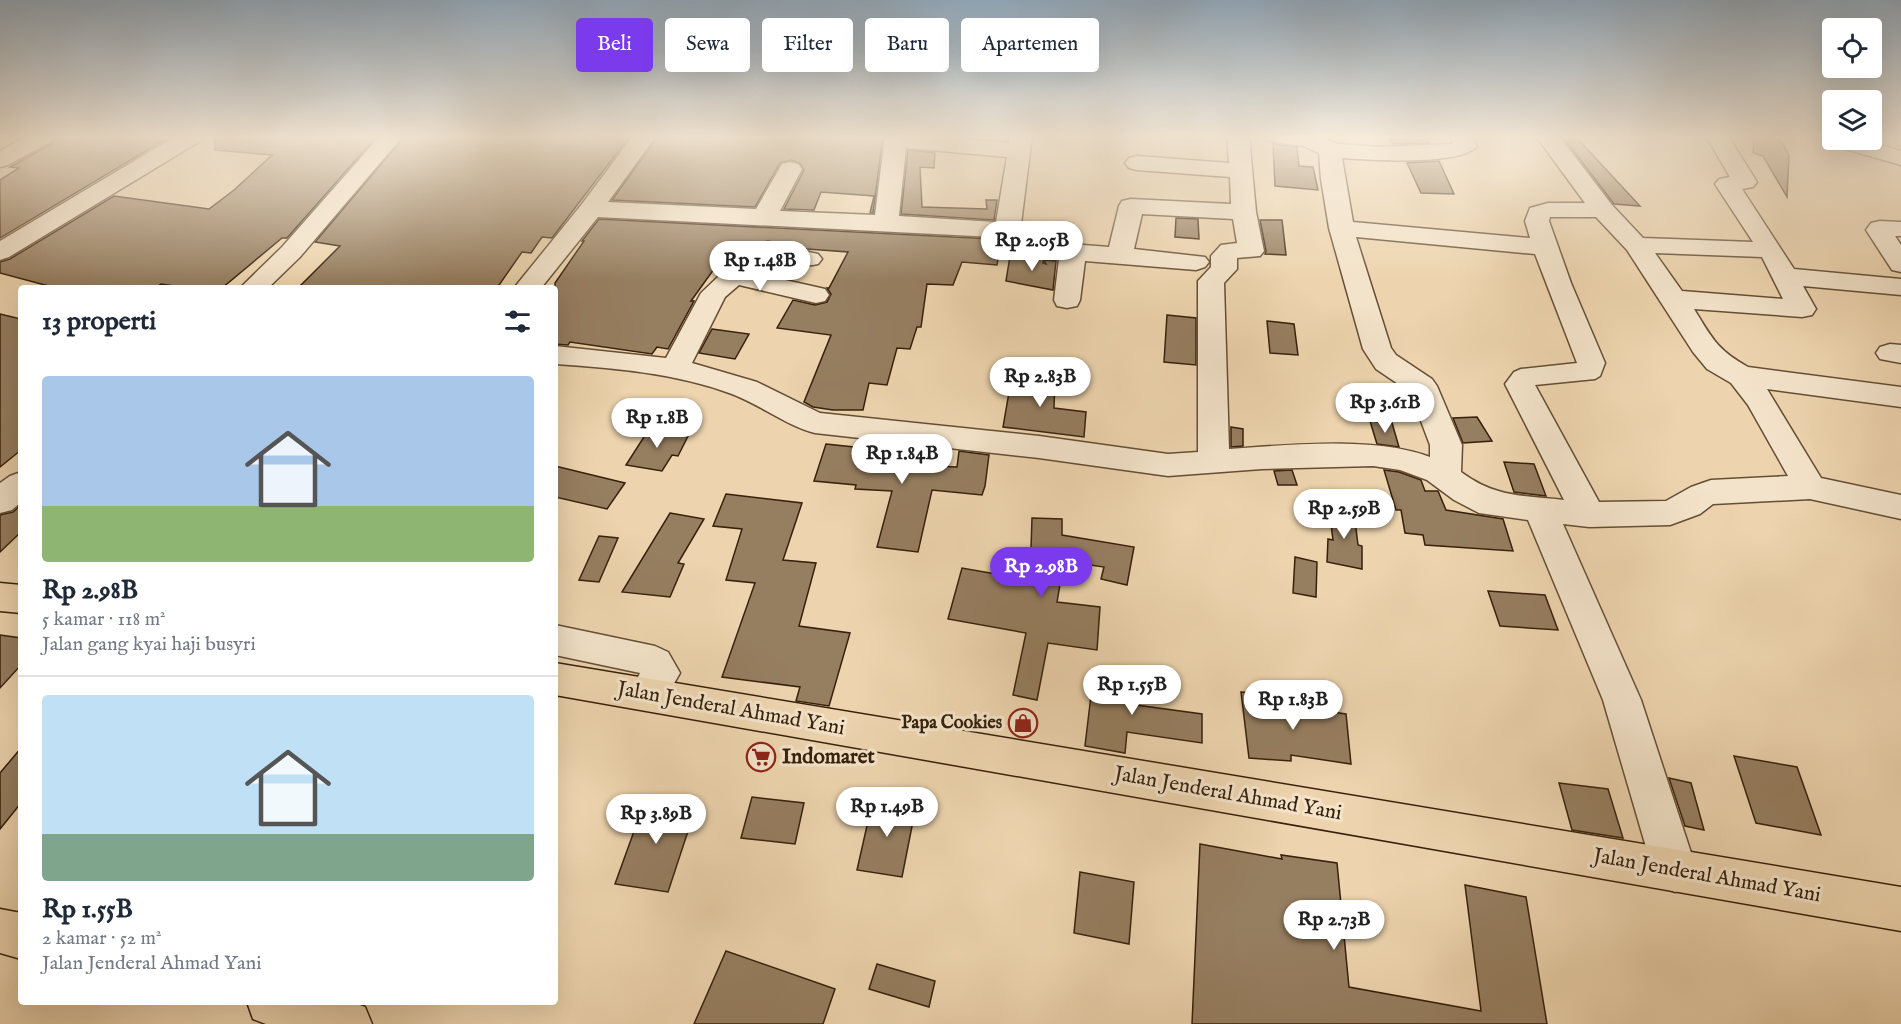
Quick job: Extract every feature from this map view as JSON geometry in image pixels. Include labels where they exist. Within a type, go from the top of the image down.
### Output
[{"type":"main road","points":[[0,597],[18,599]]},
{"type":"main road","name":"Jalan Jenderal Ahmad Yani","points":[[558,679],[1901,909]]},
{"type":"main road","points":[[281,1005],[348,1024]]},
{"type":"street","points":[[0,252],[113,184]]},
{"type":"street","points":[[256,285],[291,252],[350,184]]},
{"type":"street","points":[[529,285],[610,184]]},
{"type":"street","points":[[764,217],[782,184]]},
{"type":"street","points":[[886,223],[891,184]]},
{"type":"street","points":[[1014,184],[1006,239],[1010,247],[1196,262]]},
{"type":"street","points":[[1214,462],[1211,281],[1224,269],[1224,256],[1230,250],[1251,250],[1242,184]]},
{"type":"street","points":[[1332,184],[1342,228],[1377,349],[1386,362],[1422,386],[1446,445],[1445,477]]},
{"type":"street","points":[[1583,184],[1603,210],[1636,245],[1710,354],[1717,362],[1741,376],[1760,400],[1810,487]]},
{"type":"street","points":[[1674,299],[1802,309],[1771,250],[1727,184],[1729,184]]},
{"type":"street","points":[[1120,257],[1131,206],[1244,212]]},
{"type":"street","points":[[591,209],[1008,230]]},
{"type":"street","points":[[1589,515],[1520,384],[1531,376],[1585,372],[1590,369],[1591,363],[1557,284],[1537,221],[1539,213],[1562,210],[1603,210]]},
{"type":"street","points":[[1342,228],[1545,247]]},
{"type":"street","points":[[1901,229],[1880,228],[1878,230],[1901,264]]},
{"type":"street","points":[[1636,245],[1771,250]]},
{"type":"street","points":[[675,368],[714,293],[734,276],[750,254],[768,251],[809,259]]},
{"type":"street","points":[[1067,300],[1073,253]]},
{"type":"street","points":[[734,276],[816,295]]},
{"type":"street","points":[[1785,276],[1901,287]]},
{"type":"street","points":[[558,356],[593,357],[675,368],[738,385],[815,423],[1039,447],[1147,463],[1185,465],[1373,454],[1404,459],[1438,471],[1466,492],[1491,504],[1541,511],[1589,515],[1670,513],[1712,492],[1810,487],[1901,507]]},
{"type":"street","points":[[1741,376],[1901,397]]},
{"type":"street","points":[[0,501],[18,486]]},
{"type":"street","points":[[1541,511],[1622,700],[1676,871]]},
{"type":"street","points":[[558,641],[642,657],[655,663],[661,673],[648,694]]},
{"type":"building","points":[[0,184],[91,184],[0,238]]},
{"type":"building","points":[[241,184],[335,184],[287,238],[282,238],[226,285],[45,285],[0,273],[0,262],[10,259],[114,196],[209,209]]},
{"type":"building","points":[[364,184],[593,184],[552,238],[542,237],[531,253],[522,252],[499,285],[301,285],[340,246],[315,242]]},
{"type":"building","points":[[624,184],[768,184],[755,207],[612,200]]},
{"type":"building","points":[[797,184],[877,184],[873,213],[870,213],[874,196],[821,192],[814,210],[784,209]]},
{"type":"building","points":[[904,184],[921,184],[922,207],[987,209],[986,200],[997,200],[994,220],[901,214]]},
{"type":"building","points":[[1275,184],[1317,184],[1318,190],[1275,186]]},
{"type":"building","points":[[1417,184],[1449,184],[1454,194],[1421,193]]},
{"type":"building","points":[[1599,184],[1619,184],[1640,206],[1614,204]]},
{"type":"building","points":[[1779,184],[1788,184],[1787,197]]},
{"type":"building","points":[[1176,218],[1198,219],[1199,239],[1175,237]]},
{"type":"building","points":[[599,219],[993,239],[999,253],[997,265],[962,262],[953,285],[927,284],[921,327],[917,327],[910,349],[897,348],[887,385],[869,383],[863,410],[833,410],[813,407],[804,402],[831,335],[777,328],[793,300],[815,305],[827,302],[831,294],[827,288],[848,252],[807,249],[768,241],[741,247],[727,263],[719,262],[691,301],[694,301],[668,349],[657,347],[652,354],[570,342],[568,345],[558,344],[558,285],[555,283],[584,241],[582,241]]},
{"type":"building","points":[[1260,220],[1282,220],[1286,255],[1265,254]]},
{"type":"building","points":[[1010,256],[1044,259],[1043,263],[1046,264],[1044,260],[1056,261],[1053,290],[1006,281]]},
{"type":"building","points":[[759,262],[789,265],[786,271],[756,267]]},
{"type":"building","points":[[0,314],[18,318],[18,452],[0,467]]},
{"type":"building","points":[[1167,315],[1196,318],[1196,365],[1164,362]]},
{"type":"building","points":[[1267,321],[1294,324],[1298,355],[1270,353]]},
{"type":"building","points":[[712,329],[749,334],[735,359],[699,353]]},
{"type":"building","points":[[1012,375],[1055,377],[1054,408],[1086,412],[1084,437],[1003,427]]},
{"type":"building","points":[[1477,417],[1492,441],[1463,443],[1453,418]]},
{"type":"building","points":[[1370,421],[1392,423],[1399,447],[1377,444]]},
{"type":"building","points":[[1231,427],[1243,429],[1243,446],[1231,447]]},
{"type":"building","points":[[649,429],[689,434],[678,456],[672,455],[662,471],[626,465]]},
{"type":"building","points":[[826,444],[911,453],[909,465],[957,467],[959,451],[989,455],[985,486],[982,495],[932,490],[918,552],[877,547],[892,491],[855,489],[856,485],[814,481]]},
{"type":"building","points":[[1504,462],[1534,464],[1546,496],[1514,492]]},
{"type":"building","points":[[558,467],[625,483],[607,509],[558,498]]},
{"type":"building","points":[[1292,470],[1297,485],[1278,485],[1274,471]]},
{"type":"building","points":[[1384,470],[1399,472],[1421,480],[1425,491],[1438,491],[1446,510],[1503,519],[1513,551],[1425,545],[1423,535],[1405,533],[1401,510],[1396,510]]},
{"type":"building","points":[[726,494],[802,503],[783,560],[816,563],[799,626],[850,633],[829,706],[796,701],[800,687],[722,677],[755,583],[726,580],[742,529],[713,526]]},
{"type":"building","points":[[18,508],[18,535],[0,552],[0,515],[13,512]]},
{"type":"building","points":[[1329,508],[1354,512],[1358,545],[1362,546],[1362,569],[1327,562],[1328,539],[1333,540]]},
{"type":"building","points":[[670,513],[704,519],[678,563],[684,564],[670,597],[622,592]]},
{"type":"building","points":[[1032,518],[1062,519],[1062,535],[1134,547],[1127,585],[1101,579],[1104,567],[1064,561],[1057,602],[1100,607],[1097,650],[1048,643],[1037,700],[1013,695],[1026,633],[948,619],[962,568],[1030,580]]},
{"type":"building","points":[[599,536],[618,538],[599,582],[579,580]]},
{"type":"building","points":[[1295,557],[1317,562],[1316,597],[1293,593]]},
{"type":"building","points":[[1488,591],[1545,595],[1558,630],[1500,626]]},
{"type":"building","points":[[0,635],[18,638],[18,668],[0,688]]},
{"type":"building","points":[[1094,670],[1132,676],[1129,704],[1202,714],[1202,743],[1127,732],[1125,753],[1085,746]]},
{"type":"building","points":[[1241,692],[1281,695],[1283,705],[1346,714],[1351,764],[1291,755],[1291,761],[1249,758]]},
{"type":"building","points":[[18,752],[18,807],[0,829],[0,773]]},
{"type":"building","points":[[1734,756],[1797,767],[1821,835],[1756,823]]},
{"type":"building","points":[[1669,778],[1691,783],[1704,830],[1685,826]]},
{"type":"building","points":[[1559,783],[1608,789],[1623,838],[1572,830]]},
{"type":"building","points":[[752,797],[804,803],[795,844],[741,838]]},
{"type":"building","points":[[646,798],[697,804],[668,892],[615,884]]},
{"type":"building","points":[[873,799],[916,806],[902,877],[857,870]]},
{"type":"building","points":[[1200,844],[1282,859],[1281,855],[1337,863],[1349,987],[1481,1011],[1465,885],[1526,897],[1547,1024],[1192,1024]]},
{"type":"building","points":[[1080,872],[1134,882],[1129,944],[1074,933]]},
{"type":"building","points":[[726,951],[835,989],[823,1024],[694,1024]]},
{"type":"building","points":[[877,964],[935,981],[929,1007],[869,989]]},
{"type":"place","name":"Papa Cookies","points":[[1023,723]]},
{"type":"place","name":"Indomaret","points":[[761,757]]}]
